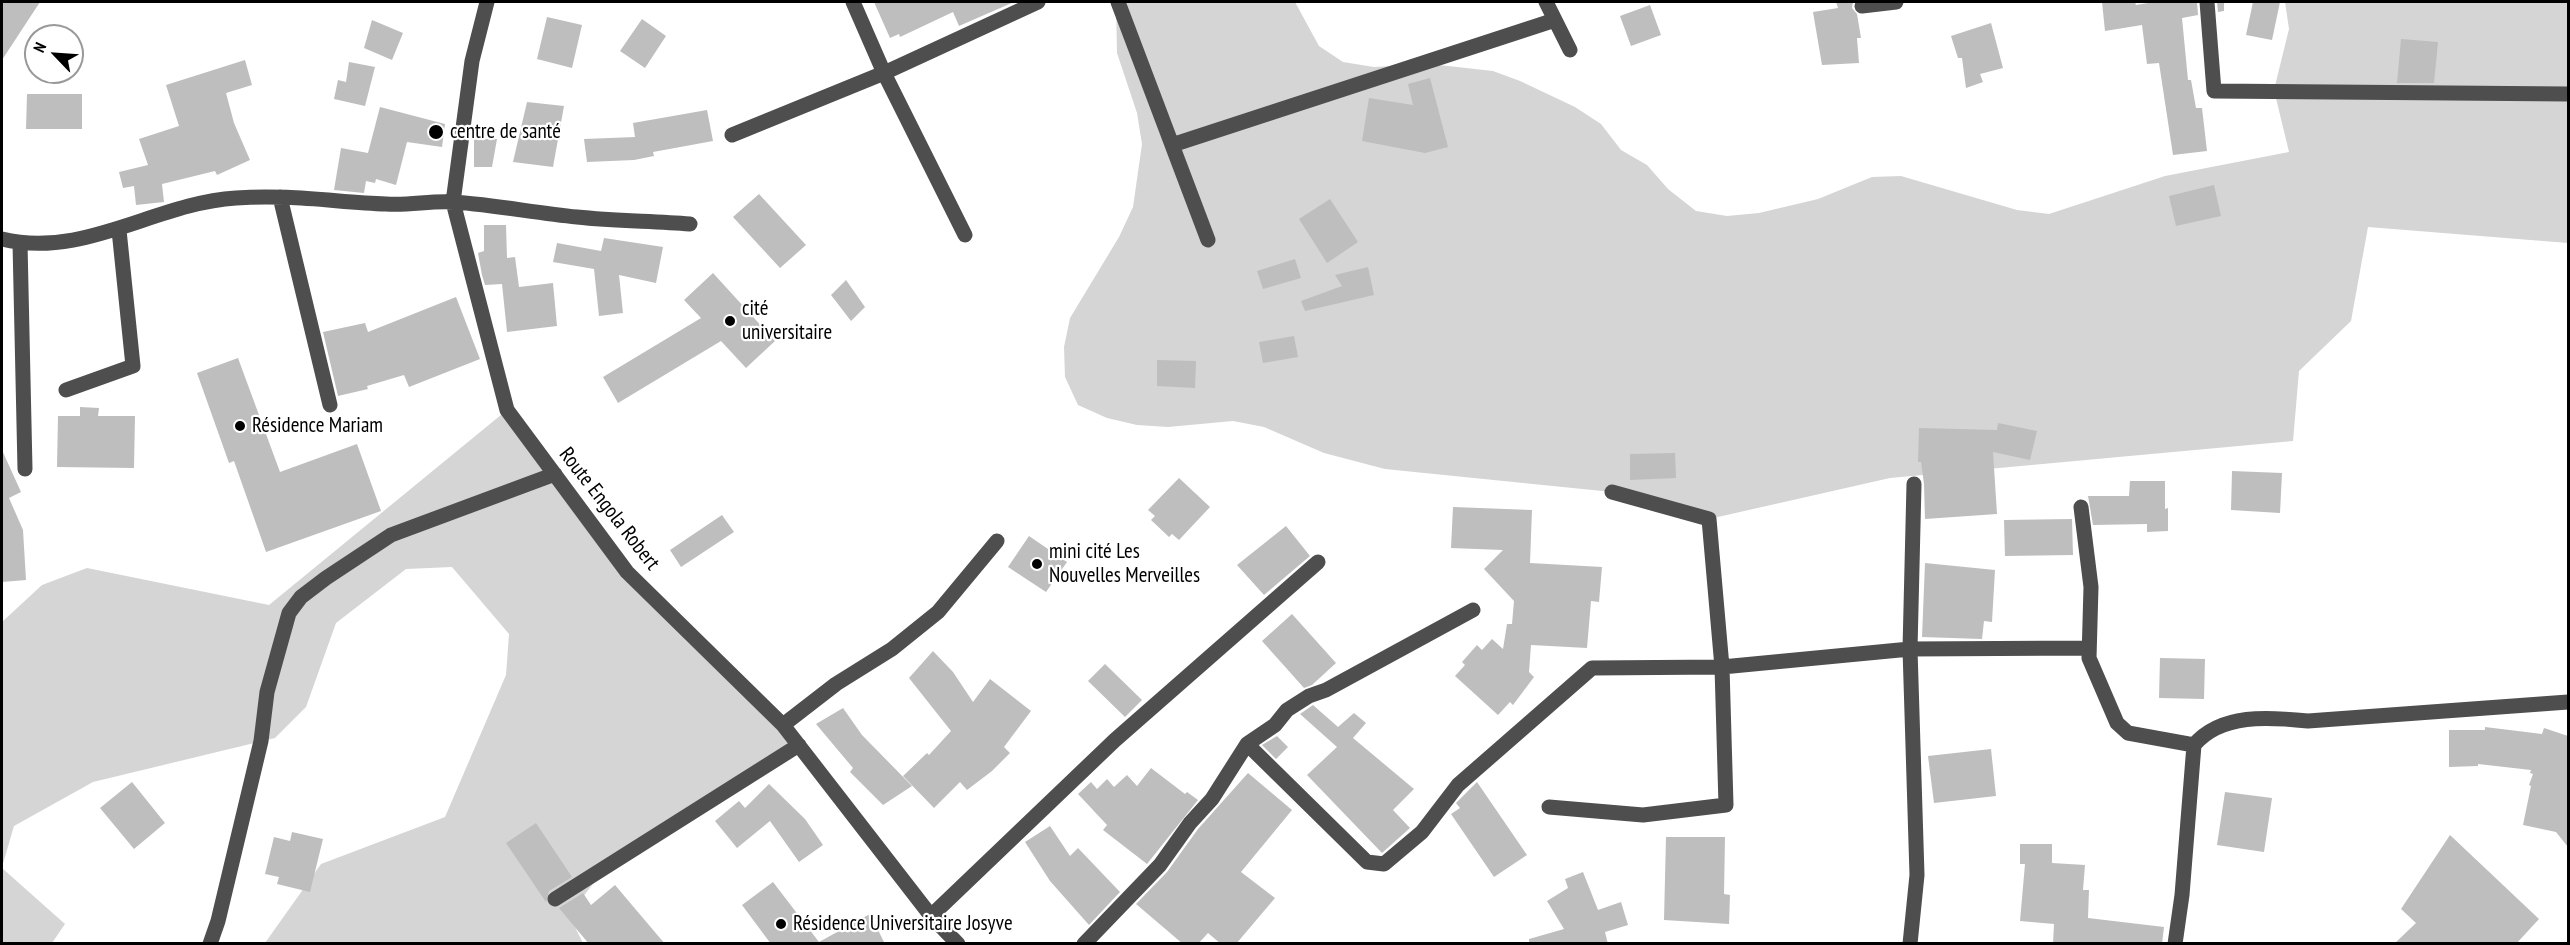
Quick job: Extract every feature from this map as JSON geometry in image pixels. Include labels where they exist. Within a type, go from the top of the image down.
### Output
[{"type":"street","name":"Route Engola Robert","points":[[487,2],[472,61],[453,202],[507,410],[627,572],[783,725],[931,916],[958,944]]},
{"type":"street","points":[[853,2],[884,74],[965,235]]},
{"type":"street","points":[[732,135],[884,74],[1038,2]]},
{"type":"street","points":[[1118,2],[1208,240]]},
{"type":"street","points":[[1546,2],[1570,50]]},
{"type":"street","points":[[1862,6],[1896,2]]},
{"type":"street","points":[[2207,2],[2214,91],[2568,94]]},
{"type":"street","points":[[1172,145],[1555,20]]},
{"type":"street","points":[[280,197],[330,405]]},
{"type":"street","points":[[2,239],[20,243],[52,244],[119,230],[153,217],[234,198],[280,197],[389,205],[453,202],[577,217],[690,224]]},
{"type":"street","points":[[66,390],[134,366],[119,230]]},
{"type":"street","points":[[20,243],[25,469]]},
{"type":"street","points":[[210,944],[218,921],[252,782],[261,741],[267,692],[289,613],[302,597],[326,578],[391,535],[555,474]]},
{"type":"street","points":[[1910,944],[1917,875],[1910,649],[1914,484]]},
{"type":"street","points":[[1549,807],[1643,815],[1726,805],[1722,667],[1709,519],[1612,492]]},
{"type":"street","points":[[2081,507],[2091,587],[2087,648],[2117,723],[2128,734],[2194,745]]},
{"type":"street","points":[[783,725],[836,684],[892,649],[938,612],[997,541]]},
{"type":"street","points":[[931,916],[1115,740],[1318,562]]},
{"type":"street","points":[[1084,944],[1160,865],[1190,823],[1212,799],[1247,744],[1275,725],[1287,710],[1309,696],[1326,690],[1473,610]]},
{"type":"street","points":[[1247,744],[1367,862],[1379,866],[1422,832],[1458,785],[1592,668],[1722,667],[1910,649],[2087,648]]},
{"type":"street","points":[[2175,944],[2182,895],[2194,745],[2205,732],[2233,721],[2272,717],[2308,721],[2568,702]]},
{"type":"street","points":[[555,899],[799,745]]},
{"type":"shaded area","points":[[1116,2],[1295,2],[1319,46],[1343,62],[1374,67],[1430,64],[1493,71],[1575,107],[1601,124],[1621,150],[1647,165],[1668,189],[1696,211],[1727,216],[1759,213],[1818,199],[1872,177],[1901,176],[2017,210],[2049,214],[2165,176],[2289,152],[2274,90],[2289,29],[2285,2],[2568,2],[2568,243],[2368,227],[2351,321],[2299,371],[2293,441],[1890,478],[1709,519],[1612,492],[1385,469],[1324,453],[1264,427],[1233,421],[1168,427],[1137,425],[1107,418],[1078,405],[1065,377],[1064,347],[1070,318],[1119,237],[1133,207],[1142,144],[1137,113],[1117,53]]},
{"type":"shaded area","points":[[507,410],[627,572],[795,745],[612,859],[569,915],[583,943],[265,943],[321,864],[445,817],[506,675],[509,634],[452,567],[406,569],[336,623],[306,707],[275,738],[93,782],[14,826],[2,867],[2,622],[42,585],[87,568],[269,605]]},
{"type":"shaded area","points":[[2,868],[65,924],[52,943],[2,943]]},
{"type":"building","points":[[2,2],[40,2],[24,24],[2,60]]},
{"type":"building","points":[[874,2],[1014,2],[959,26],[953,12],[900,37],[899,34],[890,38]]},
{"type":"building","points":[[1836,2],[1853,2],[1852,8],[1857,14],[1861,38],[1857,38],[1859,63],[1822,65],[1813,12],[1838,8]]},
{"type":"building","points":[[2102,2],[2135,2],[2136,5],[2154,2],[2197,2],[2198,15],[2182,18],[2188,80],[2191,80],[2196,108],[2202,108],[2207,151],[2173,155],[2159,63],[2147,64],[2142,25],[2105,31]]},
{"type":"building","points":[[2217,2],[2224,2],[2224,11],[2218,12]]},
{"type":"building","points":[[2253,2],[2280,2],[2272,40],[2246,35]]},
{"type":"building","points":[[1650,5],[1661,35],[1631,46],[1620,16]]},
{"type":"building","points":[[547,17],[582,25],[572,68],[537,59]]},
{"type":"building","points":[[642,19],[666,36],[645,68],[620,51]]},
{"type":"building","points":[[372,20],[403,33],[392,60],[364,48]]},
{"type":"building","points":[[1991,23],[2003,68],[1980,74],[1983,82],[1966,88],[1962,58],[1958,58],[1951,36]]},
{"type":"building","points":[[2401,39],[2438,42],[2434,83],[2397,83]]},
{"type":"building","points":[[245,60],[252,85],[226,93],[234,123],[250,160],[217,175],[215,171],[162,184],[164,202],[136,205],[134,186],[123,188],[119,172],[148,165],[139,139],[179,126],[166,85]]},
{"type":"building","points":[[349,62],[375,67],[365,106],[334,99],[338,80],[346,82]]},
{"type":"building","points":[[1430,78],[1448,147],[1425,153],[1362,141],[1369,98],[1413,105],[1408,84]]},
{"type":"building","points":[[27,94],[82,94],[82,129],[26,129]]},
{"type":"building","points":[[527,102],[564,106],[553,167],[513,162]]},
{"type":"building","points":[[380,107],[445,124],[442,147],[407,142],[396,185],[376,179],[375,183],[366,181],[364,193],[334,190],[341,148],[368,153]]},
{"type":"building","points":[[707,110],[713,141],[653,152],[654,156],[634,160],[587,162],[584,139],[635,137],[633,123]]},
{"type":"building","points":[[474,139],[497,139],[492,167],[474,167]]},
{"type":"building","points":[[2214,185],[2221,216],[2176,226],[2169,196]]},
{"type":"building","points":[[759,194],[806,245],[780,268],[733,217]]},
{"type":"building","points":[[1330,199],[1358,242],[1327,263],[1299,219]]},
{"type":"building","points":[[484,225],[506,225],[507,258],[515,257],[519,287],[553,283],[557,326],[507,332],[502,284],[485,285],[482,275],[478,253],[484,251]]},
{"type":"building","points":[[604,238],[663,247],[656,283],[619,275],[623,313],[599,316],[594,269],[553,262],[557,243],[601,251]]},
{"type":"building","points":[[1295,259],[1301,278],[1263,289],[1257,271]]},
{"type":"building","points":[[1368,267],[1374,295],[1305,311],[1301,301],[1342,286],[1335,275]]},
{"type":"building","points":[[713,273],[775,341],[746,368],[721,341],[618,403],[603,377],[701,318],[684,300]]},
{"type":"building","points":[[846,280],[865,307],[851,321],[831,295]]},
{"type":"building","points":[[456,297],[480,359],[409,387],[404,375],[367,386],[368,389],[338,396],[323,332],[365,323],[368,332]]},
{"type":"building","points":[[1294,336],[1298,357],[1263,363],[1259,342]]},
{"type":"building","points":[[238,358],[280,472],[357,444],[381,511],[266,552],[234,461],[229,463],[197,373]]},
{"type":"building","points":[[1157,360],[1196,361],[1195,388],[1157,386]]},
{"type":"building","points":[[80,407],[99,408],[98,416],[135,416],[134,468],[57,467],[58,416],[80,416]]},
{"type":"building","points":[[1998,423],[2037,431],[2030,460],[1993,452],[1997,514],[1925,519],[1924,484],[1921,462],[1918,462],[1919,428],[1997,430]]},
{"type":"building","points":[[2,450],[21,492],[9,498],[23,530],[26,580],[2,582]]},
{"type":"building","points":[[1675,453],[1676,478],[1630,480],[1630,454]]},
{"type":"building","points":[[2232,471],[2282,473],[2280,513],[2231,510]]},
{"type":"building","points":[[1179,478],[1210,507],[1179,540],[1172,534],[1169,537],[1151,520],[1155,516],[1148,510]]},
{"type":"building","points":[[2130,481],[2165,481],[2168,531],[2147,532],[2147,524],[2093,525],[2088,496],[2129,496]]},
{"type":"building","points":[[1453,507],[1532,510],[1530,563],[1602,567],[1599,602],[1591,601],[1587,648],[1531,645],[1529,672],[1534,677],[1513,705],[1510,702],[1498,715],[1455,676],[1465,665],[1462,662],[1477,645],[1482,650],[1492,639],[1503,649],[1507,624],[1512,624],[1514,601],[1484,569],[1503,550],[1451,548]]},
{"type":"building","points":[[722,515],[734,532],[681,567],[670,550]]},
{"type":"building","points":[[2072,519],[2073,555],[2005,556],[2004,520]]},
{"type":"building","points":[[1286,526],[1310,556],[1264,595],[1237,565]]},
{"type":"building","name":"mini cité Les Nouvelles Merveilles","points":[[1029,536],[1067,562],[1046,592],[1008,567]]},
{"type":"building","points":[[1925,563],[1995,570],[1992,622],[1984,621],[1982,639],[1922,637]]},
{"type":"building","points":[[1292,614],[1336,663],[1312,685],[1304,688],[1262,641]]},
{"type":"building","points":[[933,651],[953,672],[973,702],[990,679],[1031,711],[1004,747],[1010,753],[992,771],[967,790],[960,782],[934,808],[903,776],[927,753],[929,755],[951,731],[909,678]]},
{"type":"building","points":[[2160,658],[2205,659],[2204,699],[2159,698]]},
{"type":"building","points":[[1105,664],[1142,700],[1125,717],[1088,681]]},
{"type":"building","points":[[1313,705],[1338,727],[1354,713],[1366,723],[1353,738],[1414,789],[1393,810],[1410,828],[1382,853],[1307,775],[1337,747],[1300,714]]},
{"type":"building","points":[[843,708],[862,735],[912,786],[883,805],[850,772],[853,768],[816,724]]},
{"type":"building","points":[[2485,727],[2542,734],[2544,728],[2568,736],[2568,847],[2556,832],[2523,825],[2531,786],[2529,785],[2533,774],[2530,773],[2531,770],[2478,764],[2478,766],[2449,767],[2449,730],[2485,730]]},
{"type":"building","points":[[1277,736],[1288,747],[1276,759],[1262,745]]},
{"type":"building","points":[[1991,749],[1996,796],[1934,803],[1928,756]]},
{"type":"building","points":[[1151,768],[1185,794],[1187,792],[1198,800],[1147,864],[1103,830],[1107,825],[1078,794],[1091,782],[1097,789],[1107,779],[1114,787],[1127,775],[1137,786]]},
{"type":"building","points":[[1248,773],[1292,810],[1241,872],[1275,898],[1236,944],[1221,944],[1208,933],[1198,944],[1183,944],[1136,904],[1167,872],[1198,829]]},
{"type":"building","points":[[132,782],[165,823],[134,849],[100,808]]},
{"type":"building","points":[[1477,782],[1527,855],[1494,877],[1451,814],[1460,808],[1456,803]]},
{"type":"building","points":[[769,784],[805,819],[823,845],[799,862],[770,821],[737,848],[715,821],[739,801],[745,808]]},
{"type":"building","points":[[2225,792],[2272,798],[2264,852],[2217,845]]},
{"type":"building","points":[[536,823],[572,877],[549,891],[546,902],[506,843]]},
{"type":"building","points":[[1050,826],[1070,856],[1078,848],[1120,892],[1089,925],[1050,881],[1025,842]]},
{"type":"building","points":[[292,832],[323,839],[310,892],[277,884],[279,877],[265,874],[274,837],[290,841]]},
{"type":"building","points":[[2450,835],[2539,919],[2516,944],[2394,944],[2416,923],[2401,909]]},
{"type":"building","points":[[1666,837],[1725,837],[1724,894],[1730,895],[1729,924],[1664,920]]},
{"type":"building","points":[[2020,844],[2052,844],[2052,863],[2085,865],[2083,890],[2089,890],[2088,918],[2164,927],[2162,944],[2053,944],[2054,924],[2020,921],[2025,864],[2020,864]]},
{"type":"building","points":[[1583,872],[1598,910],[1621,902],[1628,925],[1605,932],[1608,944],[1529,944],[1529,939],[1564,929],[1547,901],[1568,888],[1565,879]]},
{"type":"building","name":"Résidence Universitaire Josyve","points":[[773,882],[819,942],[870,914],[885,944],[771,944],[742,905]]},
{"type":"building","points":[[615,885],[665,944],[589,944],[559,908],[583,893],[591,905]]},
{"type":"place","name":"centre de santé","points":[[436,132]]},
{"type":"place","name":"cité universitaire","points":[[730,321]]},
{"type":"place","name":"Résidence Mariam","points":[[240,426]]},
{"type":"place","name":"mini cité Les Nouvelles Merveilles","points":[[1037,564]]},
{"type":"place","name":"Résidence Universitaire Josyve","points":[[781,924]]}]
